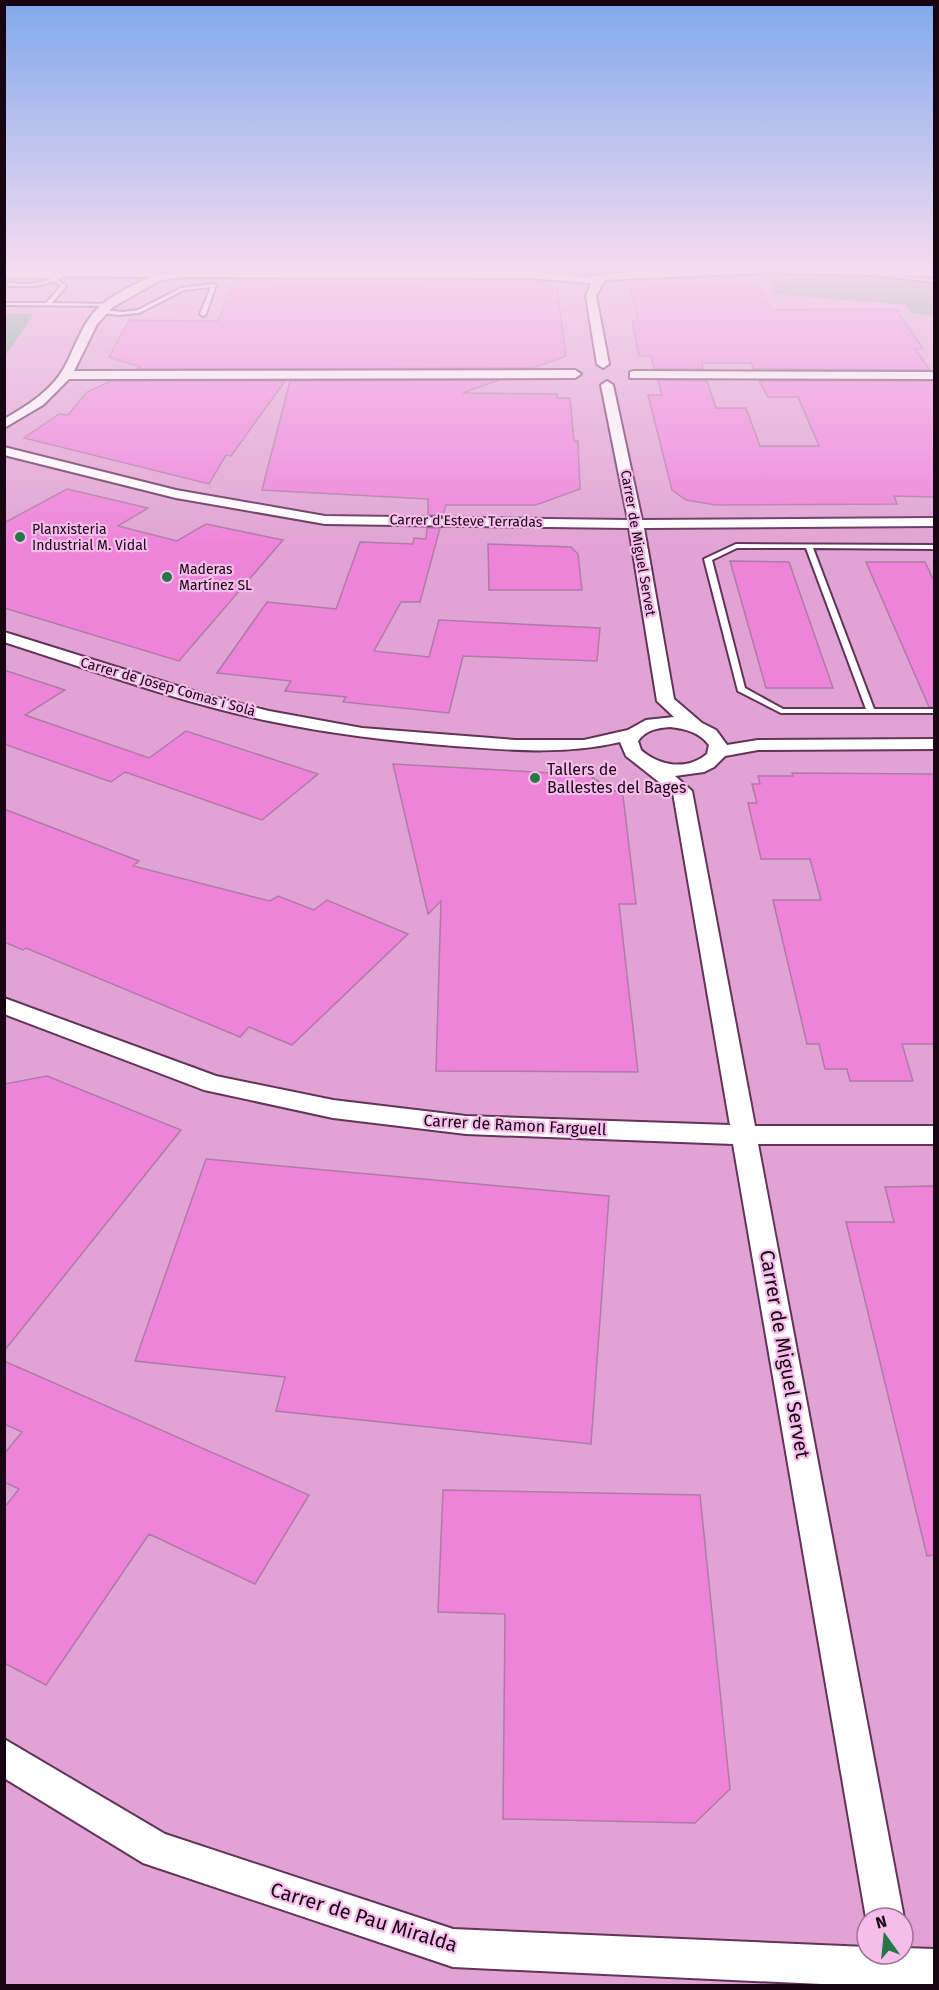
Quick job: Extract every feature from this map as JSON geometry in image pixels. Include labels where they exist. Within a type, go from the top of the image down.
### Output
[{"type":"street","points":[[4,424],[46,397],[65,375],[72,362]]},
{"type":"street","points":[[575,374],[577,370],[588,366],[603,364],[625,369],[934,376]]},
{"type":"street","points":[[65,375],[575,374],[606,384],[632,379],[625,369]]},
{"type":"street","name":"Carrer de Miguel Servet","points":[[606,384],[636,524],[666,701]]},
{"type":"street","name":"Carrer d'Esteve Terradas","points":[[4,451],[176,494],[325,520],[636,524],[934,522]]},
{"type":"street","name":"Carrer de Josep Comas i Solà","points":[[4,637],[200,699],[269,716],[362,733],[515,745],[584,745],[633,734],[657,723]]},
{"type":"street","points":[[696,727],[676,723],[657,723],[666,701],[696,727],[712,752]]},
{"type":"street","points":[[633,734],[628,745],[682,791],[712,752],[758,745],[934,744]]},
{"type":"street","name":"Carrer de Josep Comas i Solà","points":[[584,745],[678,770],[712,752]]},
{"type":"street","name":"Carrer de Miguel Servet","points":[[682,791],[883,1906]]},
{"type":"street","name":"Carrer de Ramon Farguell","points":[[4,1005],[212,1084],[333,1109],[466,1125],[745,1135],[934,1135]]},
{"type":"street","name":"Carrer de Pau Miralda","points":[[4,1757],[156,1850],[453,1948],[855,1960]]},
{"type":"street","name":"Carrer de Pau Miralda","points":[[915,1965],[934,1969]]},
{"type":"lane","points":[[934,547],[736,546],[708,559],[741,689],[781,711],[934,711]]},
{"type":"lane","points":[[809,546],[871,711]]},
{"type":"shaded area","points":[[4,362],[934,362],[934,1985],[5,1986]]},
{"type":"building","points":[[124,362],[550,362],[533,368],[137,369],[140,367]]},
{"type":"building","points":[[652,362],[924,362],[930,370],[754,369],[751,363],[702,363],[703,369],[654,369]]},
{"type":"building","points":[[499,380],[463,393],[557,394],[557,398],[570,398],[574,441],[578,441],[580,489],[536,505],[446,505],[443,515],[428,515],[428,499],[262,490],[290,381]]},
{"type":"building","points":[[658,380],[707,381],[716,408],[746,408],[760,446],[819,446],[798,397],[768,397],[759,381],[934,381],[934,497],[894,496],[897,504],[716,505],[686,500],[672,490],[648,395],[662,395]]},
{"type":"building","points":[[111,381],[285,381],[231,456],[226,455],[209,484],[24,438],[59,414],[68,415],[87,392]]},
{"type":"building","name":"Maderas Martínez SL","points":[[67,489],[148,508],[118,526],[177,541],[206,524],[283,540],[179,661],[4,608],[4,523]]},
{"type":"building","points":[[427,528],[440,528],[420,602],[401,602],[374,651],[429,657],[439,620],[600,628],[597,661],[463,656],[449,713],[343,702],[346,697],[285,691],[291,681],[217,673],[267,602],[336,609],[360,542],[413,544],[414,538],[426,539]]},
{"type":"building","points":[[488,544],[571,547],[578,554],[582,590],[489,590]]},
{"type":"building","points":[[730,561],[789,562],[833,688],[766,688]]},
{"type":"building","points":[[866,562],[925,562],[934,581],[934,707],[929,707]]},
{"type":"building","points":[[4,670],[65,690],[25,715],[149,758],[186,731],[318,774],[262,820],[125,772],[111,782],[4,744]]},
{"type":"building","points":[[393,764],[588,775],[623,796],[636,904],[619,904],[638,1072],[436,1071],[441,901],[428,914]]},
{"type":"building","points":[[792,773],[934,774],[934,1044],[902,1044],[913,1081],[850,1081],[847,1069],[825,1069],[819,1044],[807,1044],[773,900],[821,900],[810,859],[761,859],[748,803],[757,803],[752,784],[760,784],[758,776],[793,776]]},
{"type":"building","points":[[4,809],[139,861],[133,866],[270,901],[278,896],[314,910],[327,900],[408,934],[292,1045],[249,1027],[240,1037],[26,948],[23,950],[4,942]]},
{"type":"building","points":[[47,1076],[181,1130],[4,1351],[4,1084]]},
{"type":"building","points":[[206,1159],[609,1196],[591,1444],[276,1411],[285,1377],[135,1361]]},
{"type":"building","points":[[934,1186],[934,1555],[927,1556],[846,1222],[894,1222],[885,1187]]},
{"type":"building","points":[[4,1361],[309,1495],[255,1584],[149,1534],[46,1685],[4,1663],[4,1508],[19,1489],[4,1482],[4,1454],[22,1432],[4,1424]]},
{"type":"building","points":[[443,1490],[700,1495],[730,1789],[695,1823],[503,1819],[505,1614],[438,1612]]},
{"type":"place","name":"Planxisteria Industrial M. Vidal","points":[[20,537]]},
{"type":"place","name":"Maderas Martínez SL","points":[[167,577]]},
{"type":"place","name":"Tallers de Ballestes del Bages","points":[[535,778]]}]
